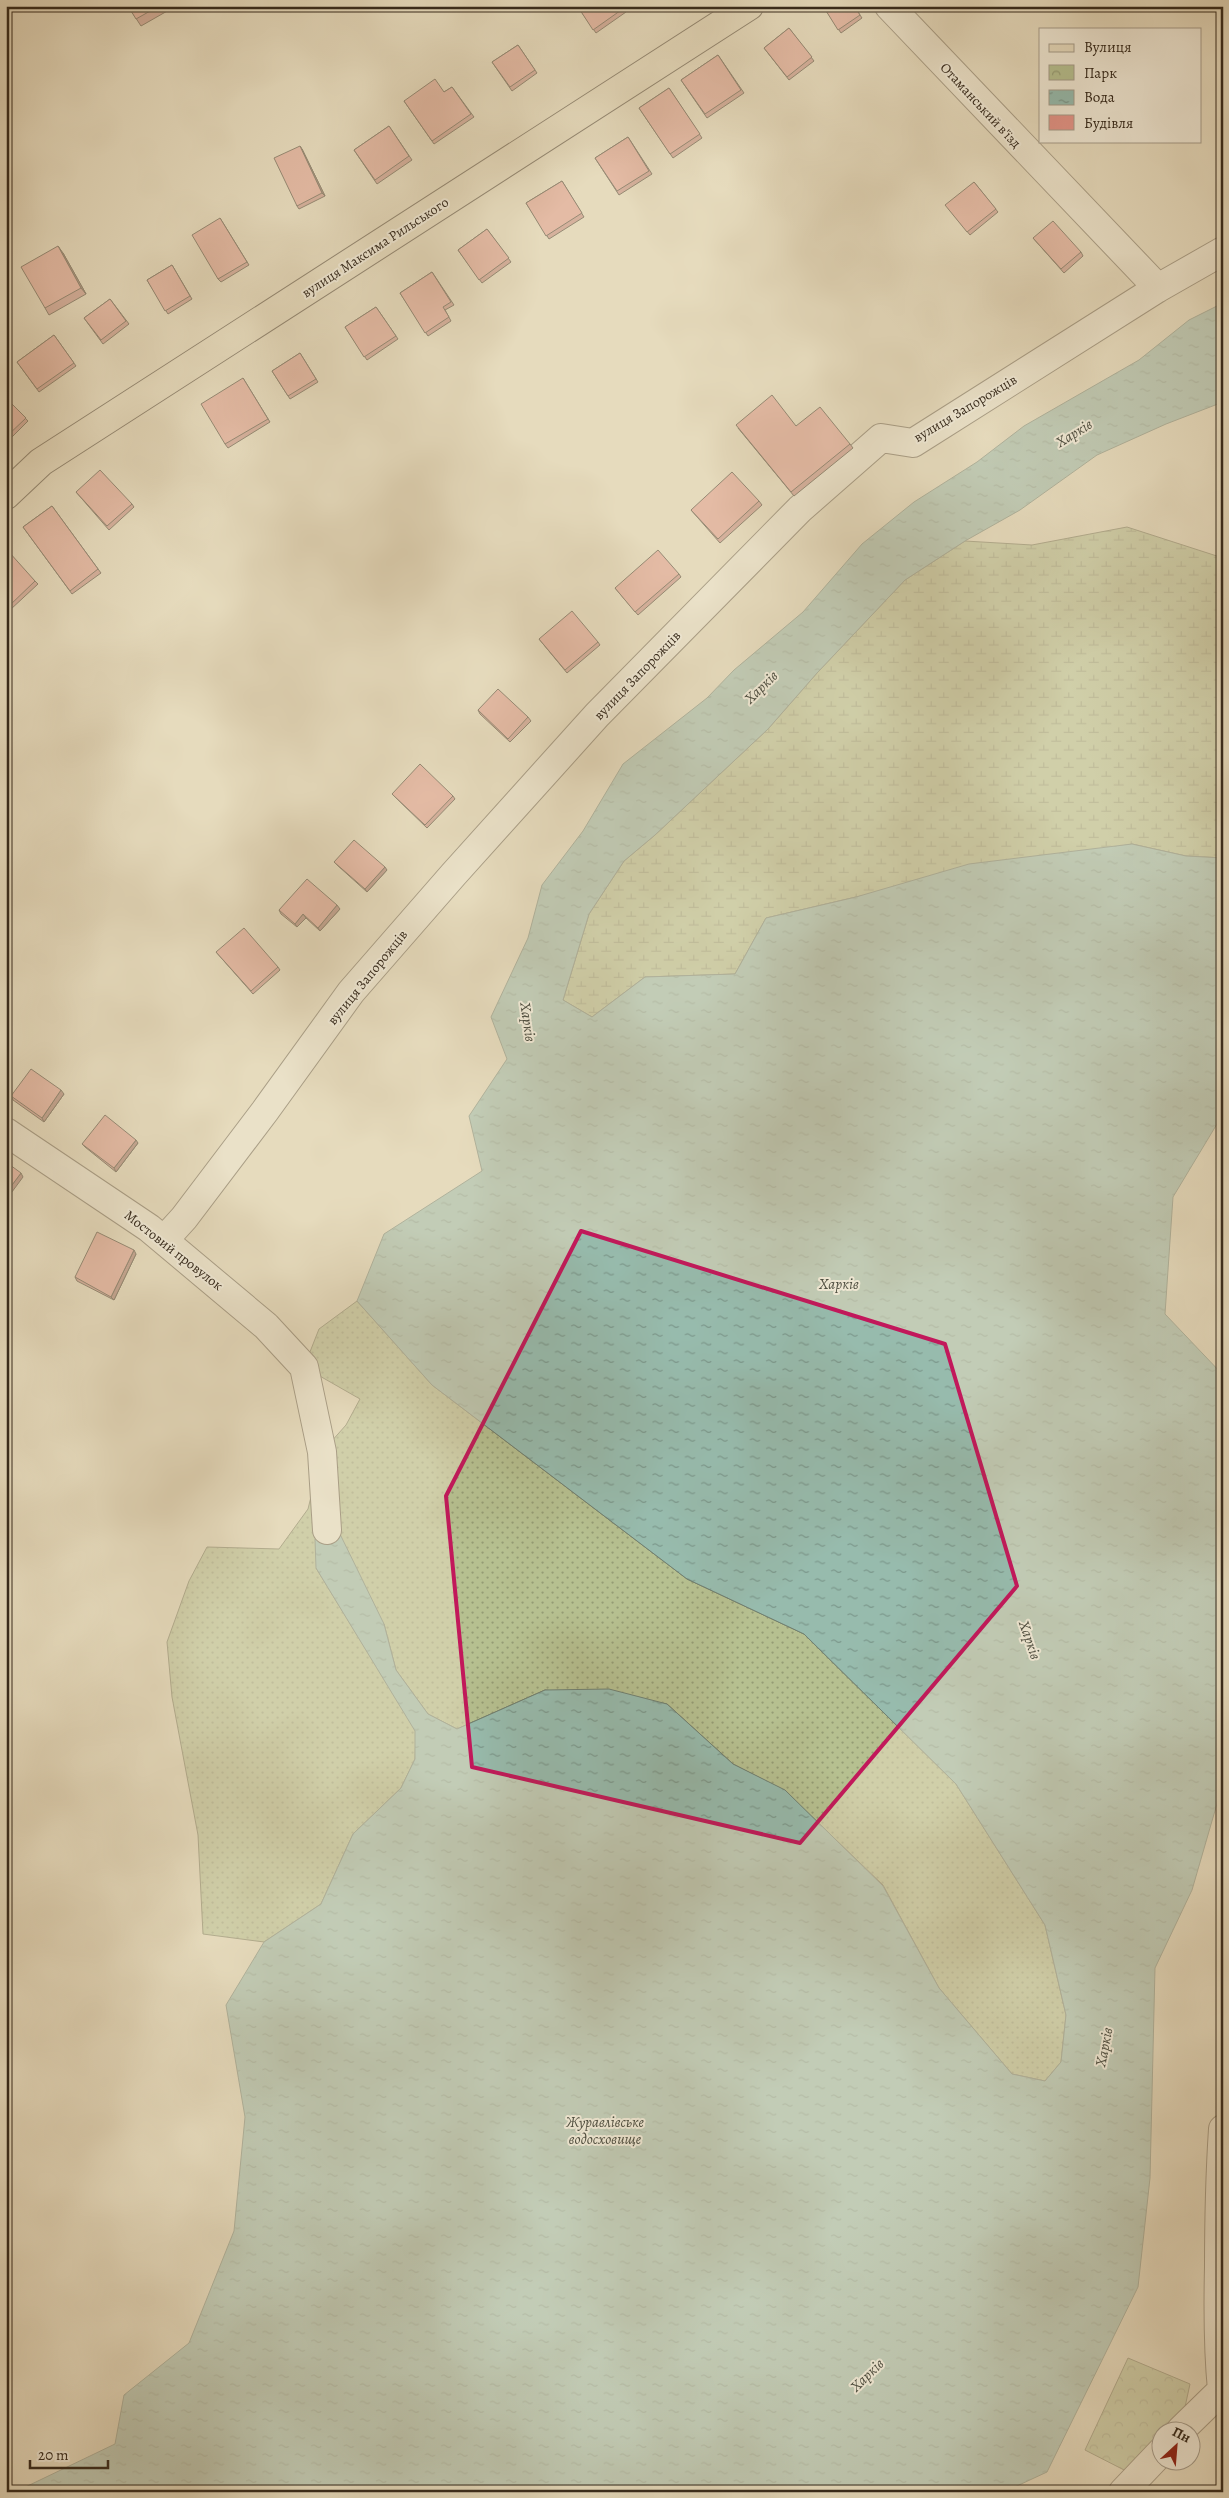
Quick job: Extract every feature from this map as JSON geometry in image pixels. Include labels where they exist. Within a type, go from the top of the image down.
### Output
[{"type":"main road","name":"вулиця Максима Рильського","points":[[6,495],[41,462],[749,6]]},
{"type":"street","name":"Отаманський в'їзд","points":[[888,6],[1158,288]]},
{"type":"street","name":"вулиця Запорожців","points":[[164,1240],[184,1218],[265,1111],[351,992],[597,715],[800,509],[881,438],[913,443],[1158,288],[1223,251]]},
{"type":"street","name":"Мостовий провулок","points":[[6,1132],[150,1228],[266,1326],[304,1367],[322,1452],[327,1530]]},
{"type":"street","points":[[1192,2420],[1223,2390],[1218,2356],[1218,2304],[1220,2181],[1223,2129]]},
{"type":"street","points":[[1123,2492],[1152,2462]]},
{"type":"highlighted area","points":[[581,1231],[945,1344],[1017,1586],[800,1843],[472,1767],[446,1496]]},
{"type":"green space","points":[[1127,527],[1223,558],[1223,858],[1186,856],[1132,844],[856,897],[766,918],[735,974],[645,977],[592,1017],[563,1000],[589,914],[624,861],[655,835],[768,729],[817,673],[905,580],[965,541],[1032,545]]},
{"type":"green space","points":[[357,1301],[432,1385],[687,1579],[804,1634],[956,1784],[1045,1925],[1066,2015],[1061,2062],[1045,2081],[1012,2074],[939,1988],[883,1885],[785,1791],[733,1764],[667,1704],[545,1690],[457,1729],[428,1714],[396,1670],[384,1624],[316,1568],[416,1731],[415,1759],[401,1788],[353,1834],[321,1904],[264,1942],[203,1934],[198,1835],[172,1697],[167,1642],[189,1581],[207,1547],[279,1549],[308,1509],[322,1452],[346,1425],[360,1399],[304,1367],[319,1329]]},
{"type":"green space","points":[[1128,2358],[1190,2384],[1185,2407],[1173,2420],[1152,2420],[1152,2444],[1128,2472],[1085,2450]]},
{"type":"water","points":[[1223,303],[1223,402],[1166,424],[1097,455],[1020,510],[965,541],[905,580],[817,673],[768,729],[655,835],[624,861],[589,914],[563,1000],[592,1017],[645,977],[735,974],[766,918],[856,897],[969,864],[1132,844],[1186,856],[1223,858],[1223,1114],[1173,1197],[1165,1314],[1223,1375],[1223,1783],[1192,1890],[1155,1968],[1150,2178],[1138,2287],[1047,2472],[1004,2492],[15,2492],[115,2444],[124,2395],[189,2343],[234,2231],[245,2117],[226,2005],[264,1942],[321,1904],[353,1834],[401,1788],[415,1759],[415,1731],[316,1568],[315,1539],[327,1530],[338,1530],[384,1624],[396,1670],[428,1714],[457,1729],[545,1690],[609,1689],[667,1704],[733,1764],[785,1790],[883,1886],[939,1988],[1012,2074],[1045,2081],[1061,2062],[1066,2015],[1045,1925],[956,1784],[804,1634],[687,1579],[432,1385],[357,1301],[384,1234],[482,1171],[469,1116],[507,1059],[491,1017],[528,938],[542,885],[583,831],[623,764],[707,698],[734,670],[803,612],[862,544],[914,502],[977,462],[1024,426],[1139,360],[1189,320]]},
{"type":"building","points":[[128,6],[159,6],[136,19]]},
{"type":"building","points":[[586,6],[623,6],[624,8],[593,30],[580,10]]},
{"type":"building","points":[[823,6],[854,6],[860,15],[838,30]]},
{"type":"building","points":[[789,28],[812,57],[787,77],[764,48]]},
{"type":"building","points":[[518,45],[535,70],[510,87],[492,62]]},
{"type":"building","points":[[718,55],[741,90],[705,114],[681,80]]},
{"type":"building","points":[[435,79],[444,92],[452,87],[471,114],[432,141],[404,101]]},
{"type":"building","points":[[669,88],[700,134],[670,154],[639,108]]},
{"type":"building","points":[[389,126],[409,156],[375,180],[354,150]]},
{"type":"building","points":[[628,137],[649,171],[617,191],[595,158]]},
{"type":"building","points":[[300,146],[322,193],[297,206],[274,158]]},
{"type":"building","points":[[562,181],[582,213],[546,236],[526,203]]},
{"type":"building","points":[[974,182],[996,209],[967,232],[945,205]]},
{"type":"building","points":[[220,218],[247,262],[218,279],[192,235]]},
{"type":"building","points":[[1053,221],[1081,252],[1061,269],[1033,238]]},
{"type":"building","points":[[487,229],[509,258],[479,280],[458,250]]},
{"type":"building","points":[[58,246],[81,288],[45,308],[21,267]]},
{"type":"building","points":[[172,265],[190,296],[165,311],[147,280]]},
{"type":"building","points":[[432,272],[451,302],[443,307],[449,317],[425,333],[400,293]]},
{"type":"building","points":[[110,299],[126,321],[101,340],[84,318]]},
{"type":"building","points":[[376,307],[396,336],[364,357],[345,327]]},
{"type":"building","points":[[54,335],[74,363],[37,389],[17,362]]},
{"type":"building","points":[[300,353],[316,379],[288,396],[272,371]]},
{"type":"building","points":[[243,378],[268,419],[225,444],[201,404]]},
{"type":"building","points":[[772,395],[796,426],[820,407],[850,444],[791,492],[736,425]]},
{"type":"building","points":[[6,398],[26,418],[6,437]]},
{"type":"building","points":[[100,470],[132,504],[107,526],[76,492]]},
{"type":"building","points":[[732,472],[759,501],[718,539],[691,510]]},
{"type":"building","points":[[52,506],[98,569],[70,591],[23,527]]},
{"type":"building","points":[[658,550],[679,574],[635,612],[615,588]]},
{"type":"building","points":[[9,552],[35,581],[8,607],[6,605],[6,555]]},
{"type":"building","points":[[572,611],[598,642],[565,670],[539,639]]},
{"type":"building","points":[[498,689],[528,717],[508,739],[478,710]]},
{"type":"building","points":[[420,764],[453,796],[425,825],[392,794]]},
{"type":"building","points":[[354,840],[385,867],[365,889],[334,862]]},
{"type":"building","points":[[307,879],[337,905],[318,928],[303,914],[295,924],[279,910]]},
{"type":"building","points":[[244,928],[278,967],[251,991],[216,952]]},
{"type":"building","points":[[31,1069],[61,1090],[42,1118],[11,1096]]},
{"type":"building","points":[[105,1115],[136,1140],[114,1168],[82,1144]]},
{"type":"building","points":[[6,1162],[21,1173],[6,1193]]},
{"type":"building","points":[[97,1232],[134,1250],[111,1297],[75,1277]]},
{"type":"water label","name":"Харків","points":[[1074,433]]},
{"type":"water label","name":"Харків","points":[[761,687]]},
{"type":"water label","name":"Харків","points":[[528,1022]]},
{"type":"water label","name":"Харків","points":[[839,1284]]},
{"type":"water label","name":"Харків","points":[[1030,1640]]},
{"type":"water label","name":"Харків","points":[[1104,2047]]},
{"type":"water label","name":"Журавлівське водосховище","points":[[605,2130]]},
{"type":"water label","name":"Харків","points":[[867,2375]]}]
